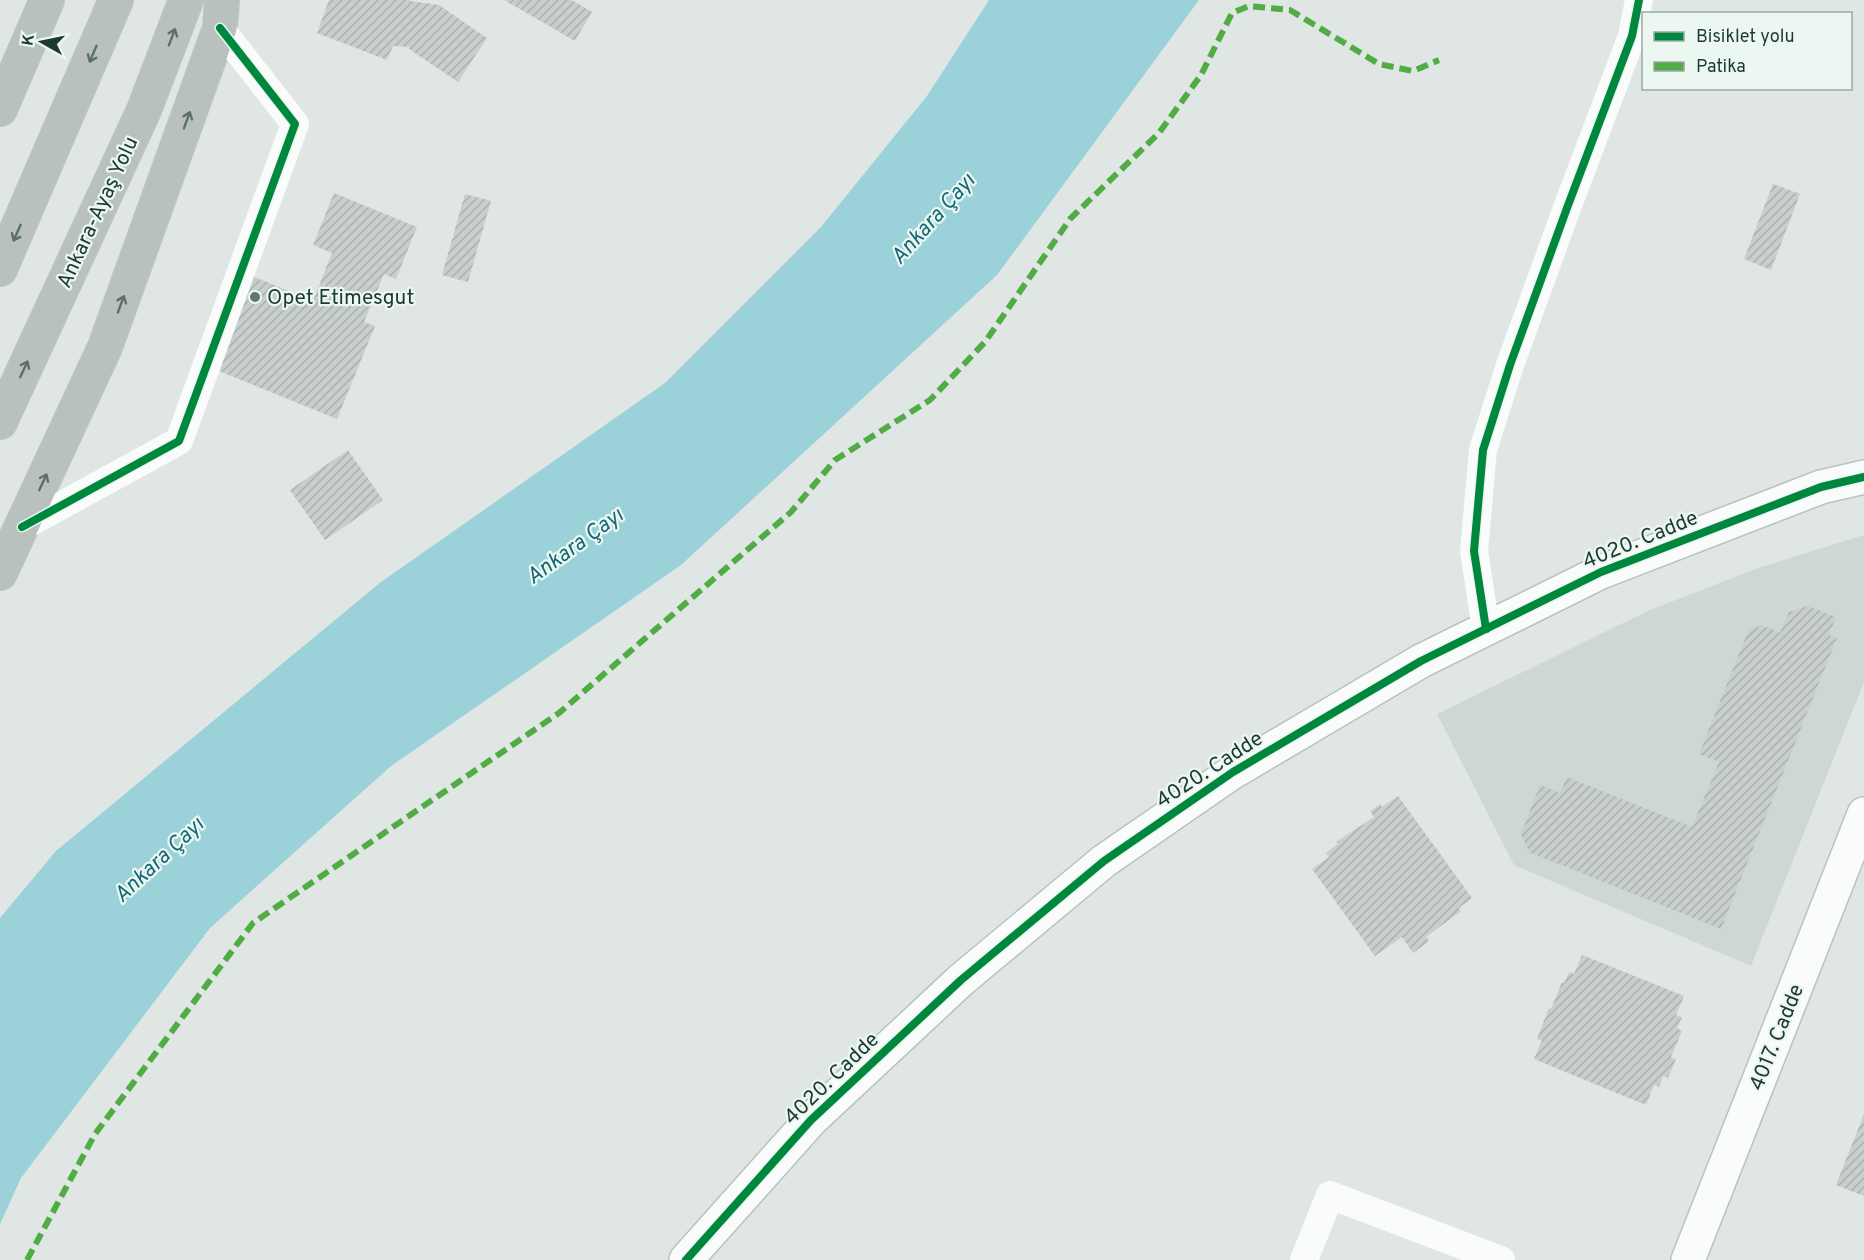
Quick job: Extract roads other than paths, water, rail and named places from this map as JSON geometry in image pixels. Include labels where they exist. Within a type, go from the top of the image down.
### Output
[{"type":"highway","points":[[0,109],[47,0]]},
{"type":"highway","points":[[0,269],[116,0]]},
{"type":"highway","name":"Ankara-Ayaş Yolu","points":[[0,422],[144,110],[186,0]]},
{"type":"highway","points":[[0,573],[105,347],[221,14]]},
{"type":"street","points":[[1486,629],[1474,550],[1483,450],[1514,353],[1632,36],[1639,0]]},
{"type":"street","points":[[22,527],[179,441],[295,124],[221,14]]},
{"type":"street","name":"4020. Cadde","points":[[686,1260],[811,1120],[961,980],[1104,861],[1233,772],[1421,661],[1601,572],[1821,487],[1864,477]]},
{"type":"street","name":"4017. Cadde","points":[[1688,1260],[1864,814]]},
{"type":"street","points":[[1304,1260],[1330,1195],[1502,1260]]},
{"type":"water","name":"Ankara Çayı","points":[[989,0],[1199,0],[997,275],[681,565],[391,766],[210,928],[21,1178],[0,1224],[0,918],[56,851],[381,582],[665,383],[821,227],[927,96]]},
{"type":"place","name":"Opet Etimesgut","points":[[255,297]]}]
